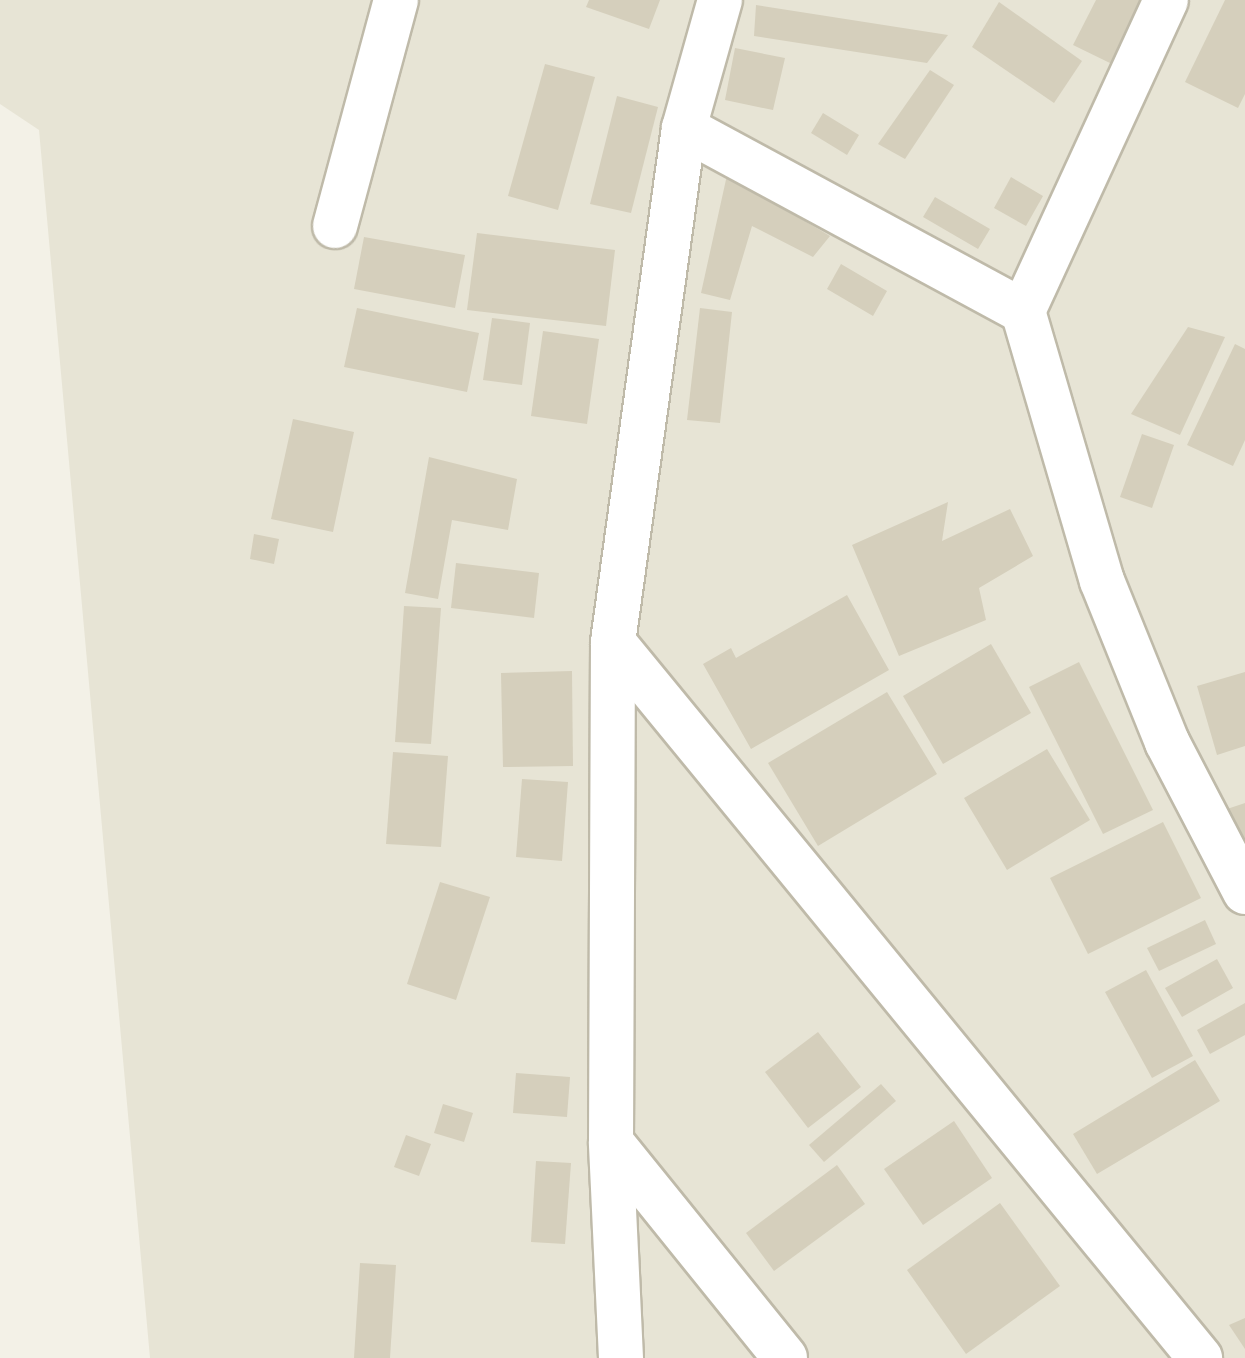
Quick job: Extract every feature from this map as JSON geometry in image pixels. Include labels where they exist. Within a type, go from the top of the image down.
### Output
[{"type":"street","points":[[335,226],[396,0]]},
{"type":"street","points":[[621,1358],[611,1142],[613,642],[684,128],[720,0]]},
{"type":"street","points":[[1166,0],[1023,311],[1102,581],[1167,742],[1245,892]]},
{"type":"street","points":[[684,128],[1023,311]]},
{"type":"street","points":[[613,642],[1200,1358]]},
{"type":"street","points":[[611,1142],[785,1358]]},
{"type":"shaded area","points":[[0,0],[1245,0],[1245,1358],[150,1358],[39,130],[0,104]]},
{"type":"building","points":[[589,0],[660,0],[649,29],[586,7]]},
{"type":"building","points":[[1096,0],[1144,0],[1112,64],[1073,45]]},
{"type":"building","points":[[1225,0],[1245,0],[1245,94],[1238,108],[1185,82]]},
{"type":"building","points":[[999,2],[1082,61],[1054,103],[972,47]]},
{"type":"building","points":[[756,5],[948,35],[927,63],[754,36]]},
{"type":"building","points":[[735,48],[785,58],[773,110],[725,100]]},
{"type":"building","points":[[545,64],[595,77],[558,210],[508,196]]},
{"type":"building","points":[[930,70],[954,85],[905,159],[878,144]]},
{"type":"building","points":[[617,96],[658,107],[631,213],[590,204]]},
{"type":"building","points":[[823,113],[859,135],[847,155],[811,133]]},
{"type":"building","points":[[727,175],[830,236],[813,257],[752,226],[730,300],[701,293]]},
{"type":"building","points":[[1011,177],[1043,196],[1026,226],[994,208]]},
{"type":"building","points":[[935,197],[990,229],[978,249],[923,217]]},
{"type":"building","points":[[477,233],[615,250],[606,326],[467,310]]},
{"type":"building","points":[[364,237],[465,255],[455,308],[354,289]]},
{"type":"building","points":[[841,264],[887,291],[873,316],[827,289]]},
{"type":"building","points":[[357,308],[479,333],[467,392],[344,367]]},
{"type":"building","points":[[700,308],[732,312],[720,423],[687,420]]},
{"type":"building","points":[[492,318],[530,323],[522,385],[483,380]]},
{"type":"building","points":[[1188,327],[1225,337],[1180,435],[1131,414]]},
{"type":"building","points":[[543,331],[599,339],[587,424],[531,416]]},
{"type":"building","points":[[1235,344],[1245,349],[1245,440],[1233,466],[1187,445]]},
{"type":"building","points":[[293,419],[354,432],[333,532],[271,519]]},
{"type":"building","points":[[1142,434],[1174,445],[1152,508],[1120,497]]},
{"type":"building","points":[[429,457],[517,479],[508,530],[452,520],[438,599],[405,593]]},
{"type":"building","points":[[948,502],[942,541],[1010,509],[1033,556],[979,588],[986,620],[899,656],[852,545]]},
{"type":"building","points":[[254,534],[279,539],[274,564],[250,559]]},
{"type":"building","points":[[456,563],[539,573],[534,618],[451,608]]},
{"type":"building","points":[[847,595],[889,670],[751,749],[703,664],[731,648],[736,658]]},
{"type":"building","points":[[404,606],[441,608],[431,744],[395,742]]},
{"type":"building","points":[[991,644],[1031,713],[943,764],[903,696]]},
{"type":"building","points":[[1079,662],[1153,810],[1103,834],[1029,687]]},
{"type":"building","points":[[572,671],[573,766],[503,767],[501,673]]},
{"type":"building","points":[[1245,672],[1245,746],[1217,755],[1197,686]]},
{"type":"building","points":[[887,692],[937,774],[818,846],[768,763]]},
{"type":"building","points":[[1047,749],[1090,820],[1007,870],[964,798]]},
{"type":"building","points":[[393,752],[448,756],[441,847],[386,844]]},
{"type":"building","points":[[522,779],[568,782],[562,861],[516,857]]},
{"type":"building","points":[[1245,803],[1245,867],[1215,813]]},
{"type":"building","points":[[1163,822],[1201,898],[1088,954],[1050,878]]},
{"type":"building","points":[[440,882],[490,897],[456,1000],[407,984]]},
{"type":"building","points":[[1205,920],[1216,944],[1159,971],[1147,948]]},
{"type":"building","points":[[1217,959],[1233,988],[1182,1017],[1165,988]]},
{"type":"building","points":[[1146,970],[1193,1056],[1152,1078],[1105,992]]},
{"type":"building","points":[[1245,1003],[1245,1035],[1210,1054],[1197,1030]]},
{"type":"building","points":[[818,1032],[861,1087],[808,1128],[765,1072]]},
{"type":"building","points":[[1195,1060],[1220,1101],[1097,1174],[1073,1134]]},
{"type":"building","points":[[516,1073],[570,1077],[567,1117],[513,1113]]},
{"type":"building","points":[[881,1084],[896,1101],[824,1162],[809,1145]]},
{"type":"building","points":[[443,1104],[473,1113],[464,1142],[434,1133]]},
{"type":"building","points":[[954,1121],[992,1178],[923,1225],[884,1169]]},
{"type":"building","points":[[406,1135],[431,1144],[419,1176],[394,1167]]},
{"type":"building","points":[[536,1161],[571,1163],[565,1244],[531,1242]]},
{"type":"building","points":[[837,1165],[865,1204],[774,1271],[746,1233]]},
{"type":"building","points":[[1000,1203],[1060,1286],[966,1354],[907,1270]]},
{"type":"building","points":[[360,1263],[396,1265],[390,1358],[354,1358]]},
{"type":"building","points":[[1245,1318],[1245,1349],[1229,1325]]}]
